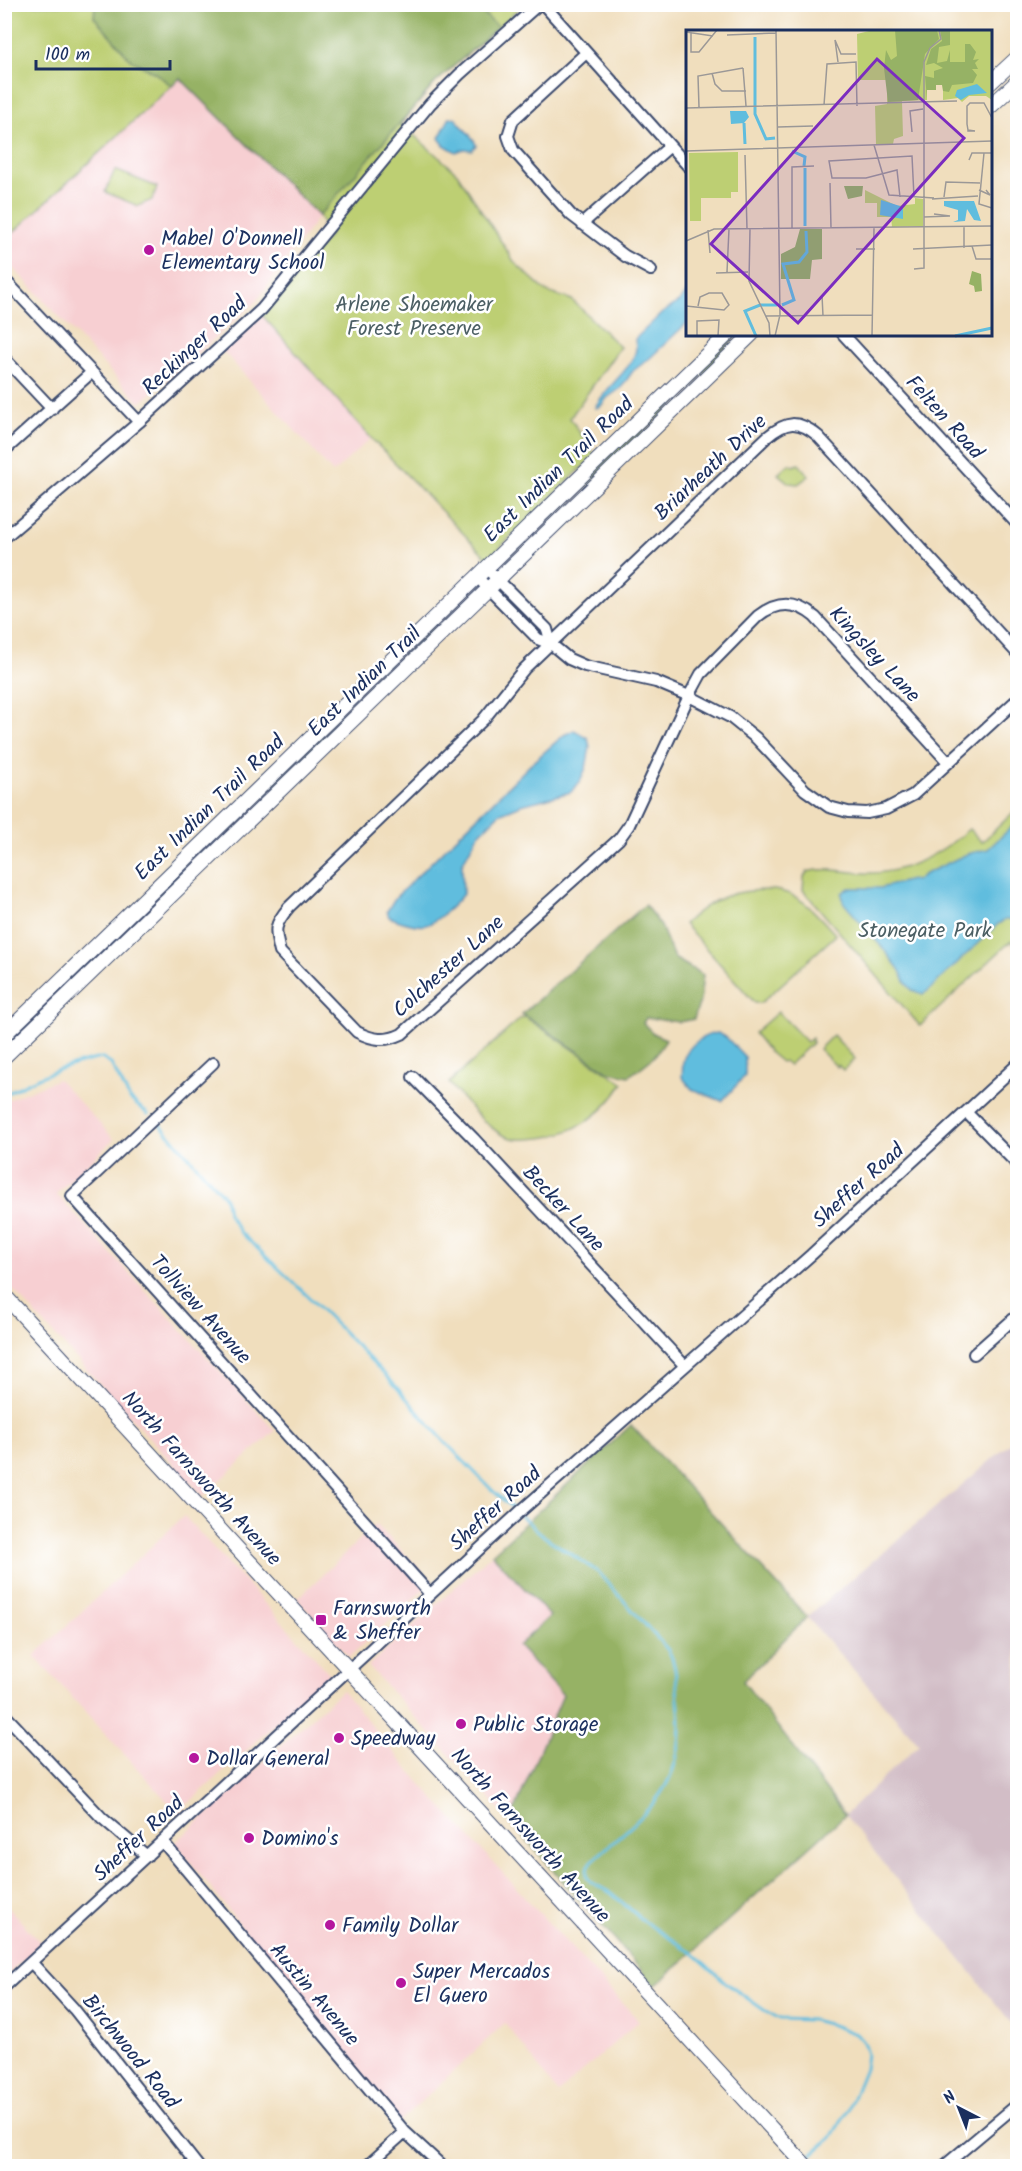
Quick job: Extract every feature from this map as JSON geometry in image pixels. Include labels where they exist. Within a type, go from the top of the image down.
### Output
[{"type":"main road","points":[[992,81],[1017,57]]},
{"type":"main road","points":[[992,104],[1017,81]]},
{"type":"main road","name":"East Indian Trail Road","points":[[4,1035],[726,336]]},
{"type":"main road","name":"East Indian Trail","points":[[4,1057],[750,336]]},
{"type":"main road","points":[[221,825],[233,837]]},
{"type":"main road","name":"North Farnsworth Avenue","points":[[4,1295],[806,2166]]},
{"type":"street","points":[[541,4],[686,165]]},
{"type":"street","name":"Reckinger Road","points":[[4,538],[139,422],[262,309],[430,105],[460,74],[541,4]]},
{"type":"street","points":[[586,53],[519,113],[510,124],[508,136],[519,158],[571,215],[626,256],[651,270]]},
{"type":"street","points":[[582,224],[670,146]]},
{"type":"street","points":[[4,279],[139,422]]},
{"type":"street","name":"Felten Road","points":[[845,336],[1017,525]]},
{"type":"street","points":[[4,358],[52,409]]},
{"type":"street","points":[[4,451],[92,372]]},
{"type":"street","name":"Briarheath Drive","points":[[552,644],[766,437],[777,429],[794,424],[810,429],[818,436],[1017,654]]},
{"type":"street","points":[[481,572],[538,639],[552,644],[569,659],[585,666],[645,679],[689,696],[720,712],[744,728],[816,800],[848,812],[867,813],[886,809],[913,795],[1017,699]]},
{"type":"street","name":"Kingsley Lane","points":[[689,696],[709,664],[758,616],[767,609],[788,604],[808,611],[815,617],[948,762]]},
{"type":"street","name":"Colchester Lane","points":[[552,644],[524,669],[483,720],[280,918],[275,929],[280,952],[357,1032],[370,1038],[391,1040],[402,1034],[619,839],[629,825],[689,696]]},
{"type":"street","name":"Tollview Avenue","points":[[213,1063],[72,1196],[430,1594]]},
{"type":"street","name":"Sheffer Road","points":[[4,1987],[513,1518],[896,1178],[1017,1064]]},
{"type":"street","name":"Becker Lane","points":[[413,1077],[474,1139],[685,1366]]},
{"type":"street","points":[[966,1112],[1017,1165]]},
{"type":"street","points":[[974,1354],[1017,1315]]},
{"type":"street","points":[[4,1714],[102,1818],[147,1856]]},
{"type":"street","name":"Austin Avenue","points":[[163,1842],[405,2132],[442,2166]]},
{"type":"street","name":"Birchwood Road","points":[[31,1962],[74,2009],[198,2166]]},
{"type":"street","points":[[944,2166],[1017,2104]]},
{"type":"street","points":[[367,2166],[405,2132]]},
{"type":"shaded area","name":"Mabel O'Donnell Elementary School","points":[[180,78],[319,216],[255,303],[140,403],[5,259],[5,240]]},
{"type":"shaded area","points":[[262,315],[371,438],[333,473],[222,350]]},
{"type":"shaded area","points":[[58,1079],[114,1139],[56,1194],[275,1431],[203,1496],[5,1281],[5,1101]]},
{"type":"shaded area","points":[[1017,1438],[1017,2030],[845,1815],[919,1744],[807,1617]]},
{"type":"shaded area","points":[[184,1516],[330,1674],[178,1813],[34,1656]]},
{"type":"shaded area","points":[[376,1524],[432,1582],[349,1657],[297,1599]]},
{"type":"shaded area","points":[[492,1554],[550,1616],[518,1646],[563,1695],[510,1821],[368,1666]]},
{"type":"shaded area","points":[[342,1690],[419,1782],[639,2021],[558,2093],[505,2023],[398,2123],[175,1843]]},
{"type":"shaded area","points":[[5,1904],[41,1943],[5,1977]]},
{"type":"green space","name":"Arlene Shoemaker Forest Preserve","points":[[4,5],[523,5],[435,83],[401,124],[457,173],[515,263],[547,292],[572,300],[620,347],[570,418],[595,455],[488,559],[371,438],[262,315],[330,234],[319,216],[180,78],[5,240]]},
{"type":"green space","points":[[95,5],[474,5],[498,27],[435,83],[319,216],[180,78],[172,86],[155,73],[131,60],[94,17]]},
{"type":"green space","points":[[115,170],[157,187],[152,200],[138,206],[105,192]]},
{"type":"green space","points":[[734,336],[735,338],[695,383],[539,531],[582,482]]},
{"type":"green space","points":[[789,464],[793,466],[799,464],[809,476],[798,484],[789,483],[778,474]]},
{"type":"green space","points":[[433,626],[435,628],[393,674],[240,820],[238,817]]},
{"type":"green space","name":"Stonegate Park","points":[[1017,809],[1017,947],[1011,941],[920,1026],[803,890],[804,877],[807,872],[814,871],[878,873],[907,867],[933,855],[969,829],[982,842]]},
{"type":"green space","points":[[215,840],[217,843],[5,1051],[5,1046],[24,1023]]},
{"type":"green space","points":[[747,891],[784,892],[801,901],[816,913],[836,935],[761,1003],[755,1003],[684,924],[704,907],[725,896]]},
{"type":"green space","points":[[645,905],[661,926],[674,958],[703,975],[700,1001],[694,1019],[679,1022],[646,1018],[643,1023],[654,1034],[666,1039],[646,1064],[629,1076],[609,1072],[522,1014]]},
{"type":"green space","points":[[778,1012],[807,1042],[812,1038],[812,1043],[789,1065],[784,1061],[781,1062],[769,1052],[754,1033]]},
{"type":"green space","points":[[525,1017],[623,1083],[615,1095],[595,1115],[570,1130],[543,1138],[514,1139],[501,1134],[487,1124],[449,1083],[521,1018]]},
{"type":"green space","points":[[833,1035],[855,1059],[843,1070],[819,1049]]},
{"type":"green space","points":[[631,1425],[807,1617],[743,1681],[845,1815],[655,1986],[510,1821],[563,1695],[518,1646],[550,1616],[492,1554]]},
{"type":"water","points":[[450,117],[455,118],[474,140],[476,145],[472,150],[464,149],[456,152],[444,145],[439,138]]},
{"type":"water","points":[[686,293],[686,324],[633,371],[621,388],[607,398],[600,407],[595,408],[630,363],[636,348],[635,339],[662,313],[679,302]]},
{"type":"water","points":[[574,730],[588,738],[590,747],[586,768],[579,783],[571,792],[521,805],[499,814],[478,835],[462,864],[463,894],[435,920],[426,925],[417,925],[389,917],[387,911],[395,898],[533,762],[564,735]]},
{"type":"water","points":[[1017,822],[1017,919],[1005,920],[998,924],[928,991],[923,994],[912,990],[886,952],[843,902],[842,893],[849,888],[880,888],[911,880],[916,881],[923,875],[967,854],[988,849]]},
{"type":"water","points":[[718,1033],[726,1037],[745,1057],[745,1076],[722,1101],[692,1089],[682,1077],[683,1060],[689,1049],[702,1038]]},
{"type":"waterway","points":[[4,1095],[51,1072],[101,1058],[111,1064],[130,1099],[148,1114]]},
{"type":"waterway","points":[[159,1123],[222,1194],[226,1201],[228,1214],[240,1232],[314,1302],[492,1490],[545,1537],[598,1572],[668,1650],[676,1674],[680,1729],[677,1754],[671,1775],[648,1810],[592,1861],[587,1869],[587,1877],[591,1882],[611,1893],[645,1922],[694,1954],[730,1986],[764,2010],[780,2019],[812,2020],[832,2025],[856,2034],[863,2042],[867,2054],[865,2068],[848,2110],[830,2139],[805,2160]]},
{"type":"place","name":"Mabel O'Donnell Elementary School","points":[[149,250]]},
{"type":"place","name":"Farnsworth & Sheffer","points":[[321,1620]]},
{"type":"place","name":"Public Storage","points":[[461,1724]]},
{"type":"place","name":"Speedway","points":[[339,1738]]},
{"type":"place","name":"Dollar General","points":[[194,1758]]},
{"type":"place","name":"Domino's","points":[[249,1838]]},
{"type":"place","name":"Family Dollar","points":[[330,1925]]},
{"type":"place","name":"Super Mercados El Guero","points":[[401,1983]]}]
